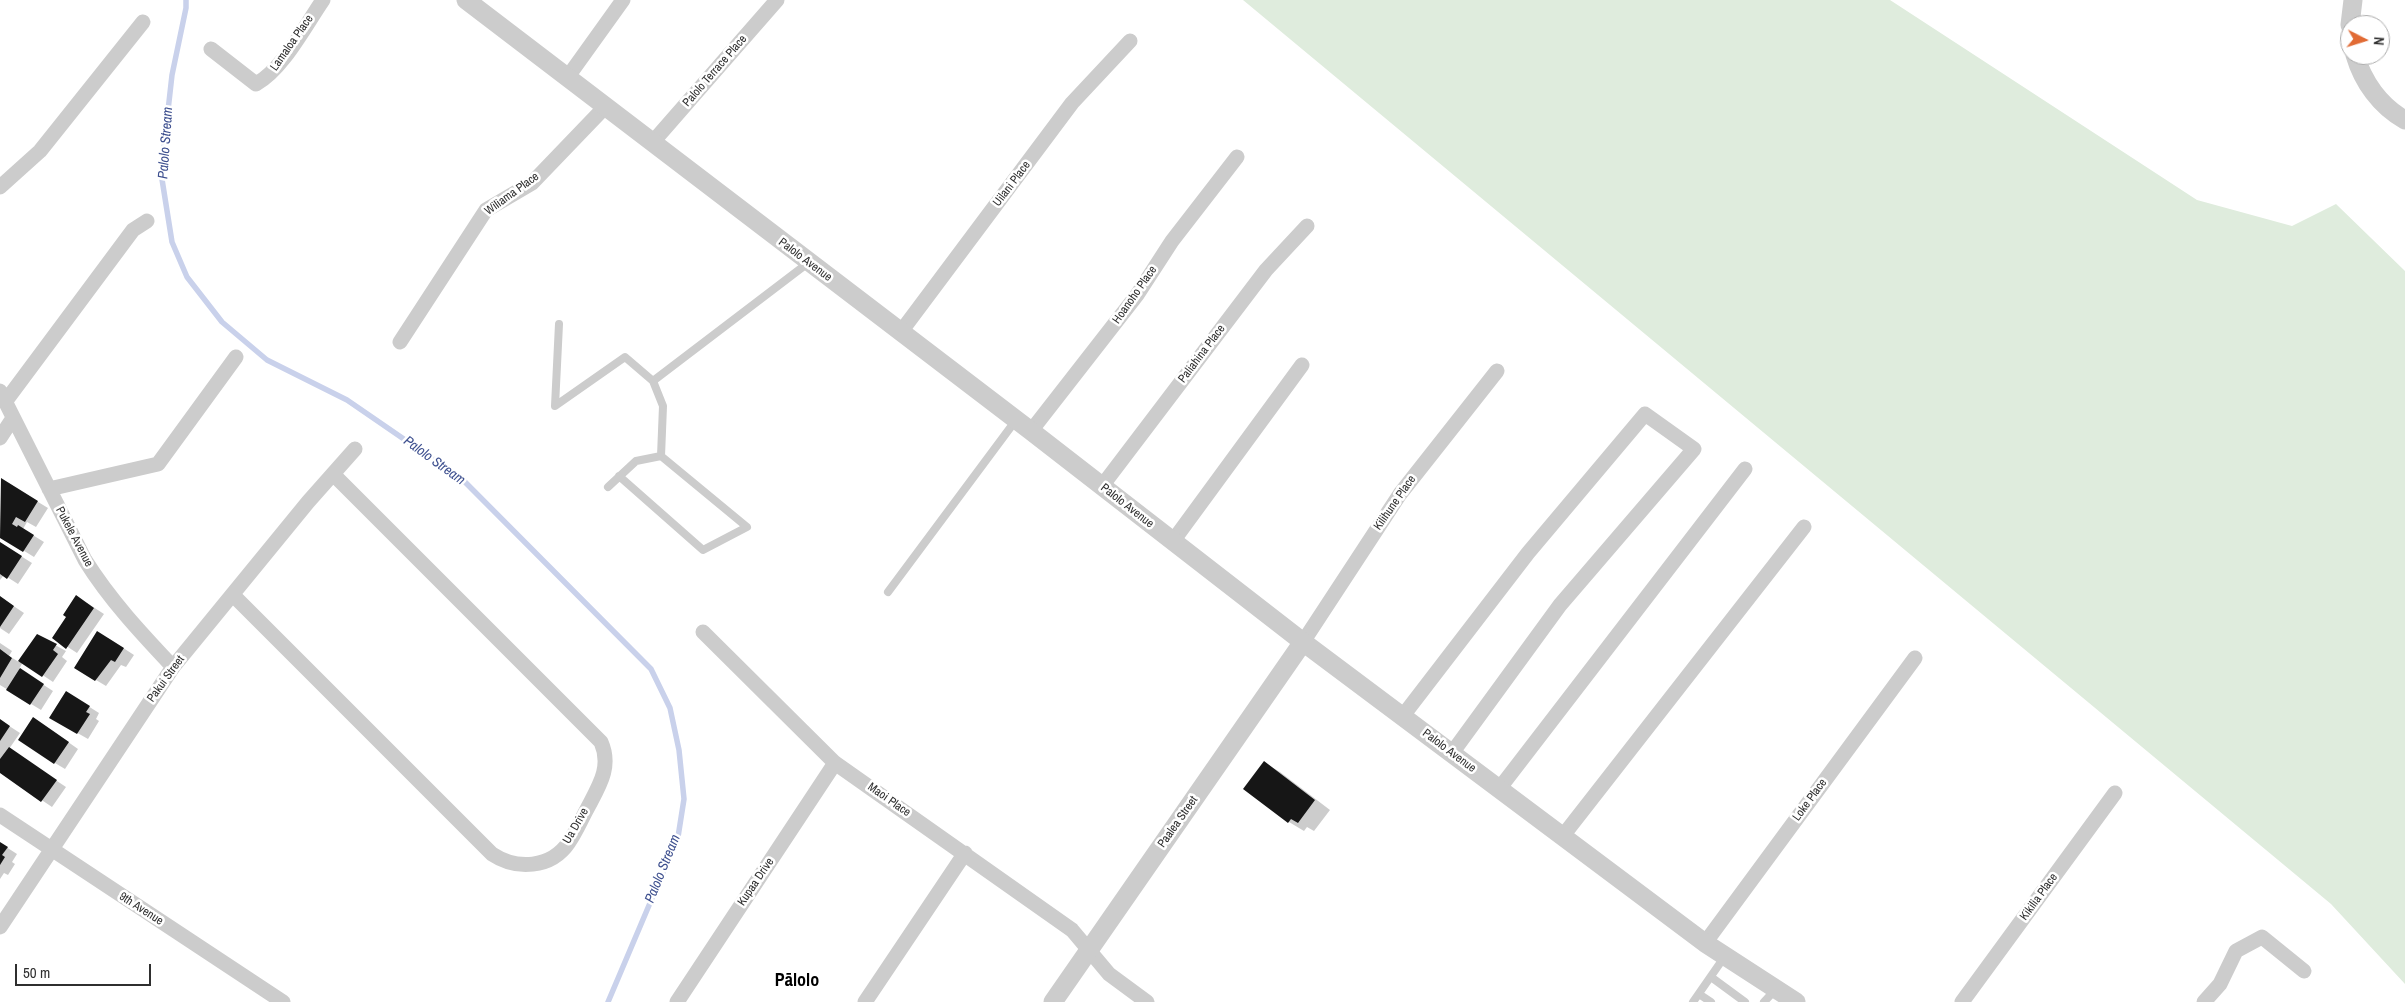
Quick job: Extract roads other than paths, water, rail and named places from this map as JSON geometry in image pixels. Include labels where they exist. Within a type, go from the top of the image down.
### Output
[{"type":"street","name":"Lamaloa Place","points":[[211,49],[256,84],[268,78],[323,0]]},
{"type":"street","points":[[567,78],[623,0]]},
{"type":"street","name":"Palolo Terrace Place","points":[[652,143],[777,0]]},
{"type":"street","points":[[2351,15],[2353,0]]},
{"type":"street","name":"Palolo Avenue","points":[[470,1],[567,78],[900,333],[1024,425],[1303,642],[1562,837],[1725,956],[1770,995],[1796,1002]]},
{"type":"street","points":[[0,187],[40,151],[143,22]]},
{"type":"street","name":"Uilani Place","points":[[900,333],[1072,103],[1130,41]]},
{"type":"street","points":[[2359,65],[2365,81],[2375,94],[2404,120]]},
{"type":"street","name":"Wiliama Place","points":[[400,342],[486,210],[532,183],[605,107]]},
{"type":"street","name":"Hoanoho Place","points":[[1024,425],[1137,295],[1172,241],[1237,157]]},
{"type":"street","points":[[3,397],[128,236],[133,230],[147,221]]},
{"type":"street","name":"Paliahina Place","points":[[1102,486],[1266,270],[1307,226]]},
{"type":"street","points":[[49,489],[158,464],[236,357]]},
{"type":"street","points":[[1173,541],[1302,365]]},
{"type":"street","name":"Kilihune Place","points":[[1303,642],[1400,494],[1497,371]]},
{"type":"street","name":"Pukele Avenue","points":[[3,397],[85,560],[100,584],[128,619],[174,667]]},
{"type":"street","points":[[1402,717],[1528,553],[1644,414],[1694,448],[1560,605],[1452,753]]},
{"type":"street","points":[[0,438],[13,418]]},
{"type":"street","name":"Pakui Street","points":[[0,926],[174,667],[308,502],[334,475],[355,449]]},
{"type":"street","points":[[1499,789],[1745,469]]},
{"type":"street","name":"Ua Drive","points":[[233,595],[492,854],[503,862],[522,866],[545,862],[558,854],[568,843],[606,768],[606,754],[601,742],[334,475]]},
{"type":"street","points":[[1562,837],[1804,527]]},
{"type":"street","name":"Maoi Place","points":[[703,632],[836,763],[1072,930],[1109,974],[1147,1002]]},
{"type":"street","name":"Paalea Street","points":[[1054,1002],[1303,642]]},
{"type":"street","name":"Loke Place","points":[[1705,943],[1915,658]]},
{"type":"street","name":"Kupaa Drive","points":[[677,1002],[836,763]]},
{"type":"street","name":"Kikilia Place","points":[[1962,1002],[2115,792]]},
{"type":"street","name":"9th Avenue","points":[[0,815],[283,1002]]},
{"type":"street","points":[[865,1002],[965,853]]},
{"type":"street","points":[[2204,1002],[2220,984],[2236,951],[2262,937],[2304,971]]},
{"type":"lane","points":[[653,381],[808,263]]},
{"type":"lane","points":[[559,324],[555,406],[625,357],[653,381],[663,406],[661,456]]},
{"type":"lane","points":[[888,592],[1024,425]]},
{"type":"lane","points":[[619,476],[703,550],[748,527],[661,456]]},
{"type":"lane","points":[[608,486],[636,461],[661,456]]},
{"type":"lane","points":[[1693,1002],[1725,956]]},
{"type":"lane","points":[[1711,977],[1745,1002]]},
{"type":"lane","points":[[1699,994],[1711,1002]]},
{"type":"waterway","name":"Palolo Stream","points":[[186,0],[172,75],[161,173],[172,242],[187,277],[222,322],[267,360],[347,400],[462,479],[651,669],[670,708],[679,750],[684,799],[678,837],[608,1002]]},
{"type":"district","name":"Pālolo","points":[[797,981]]}]
